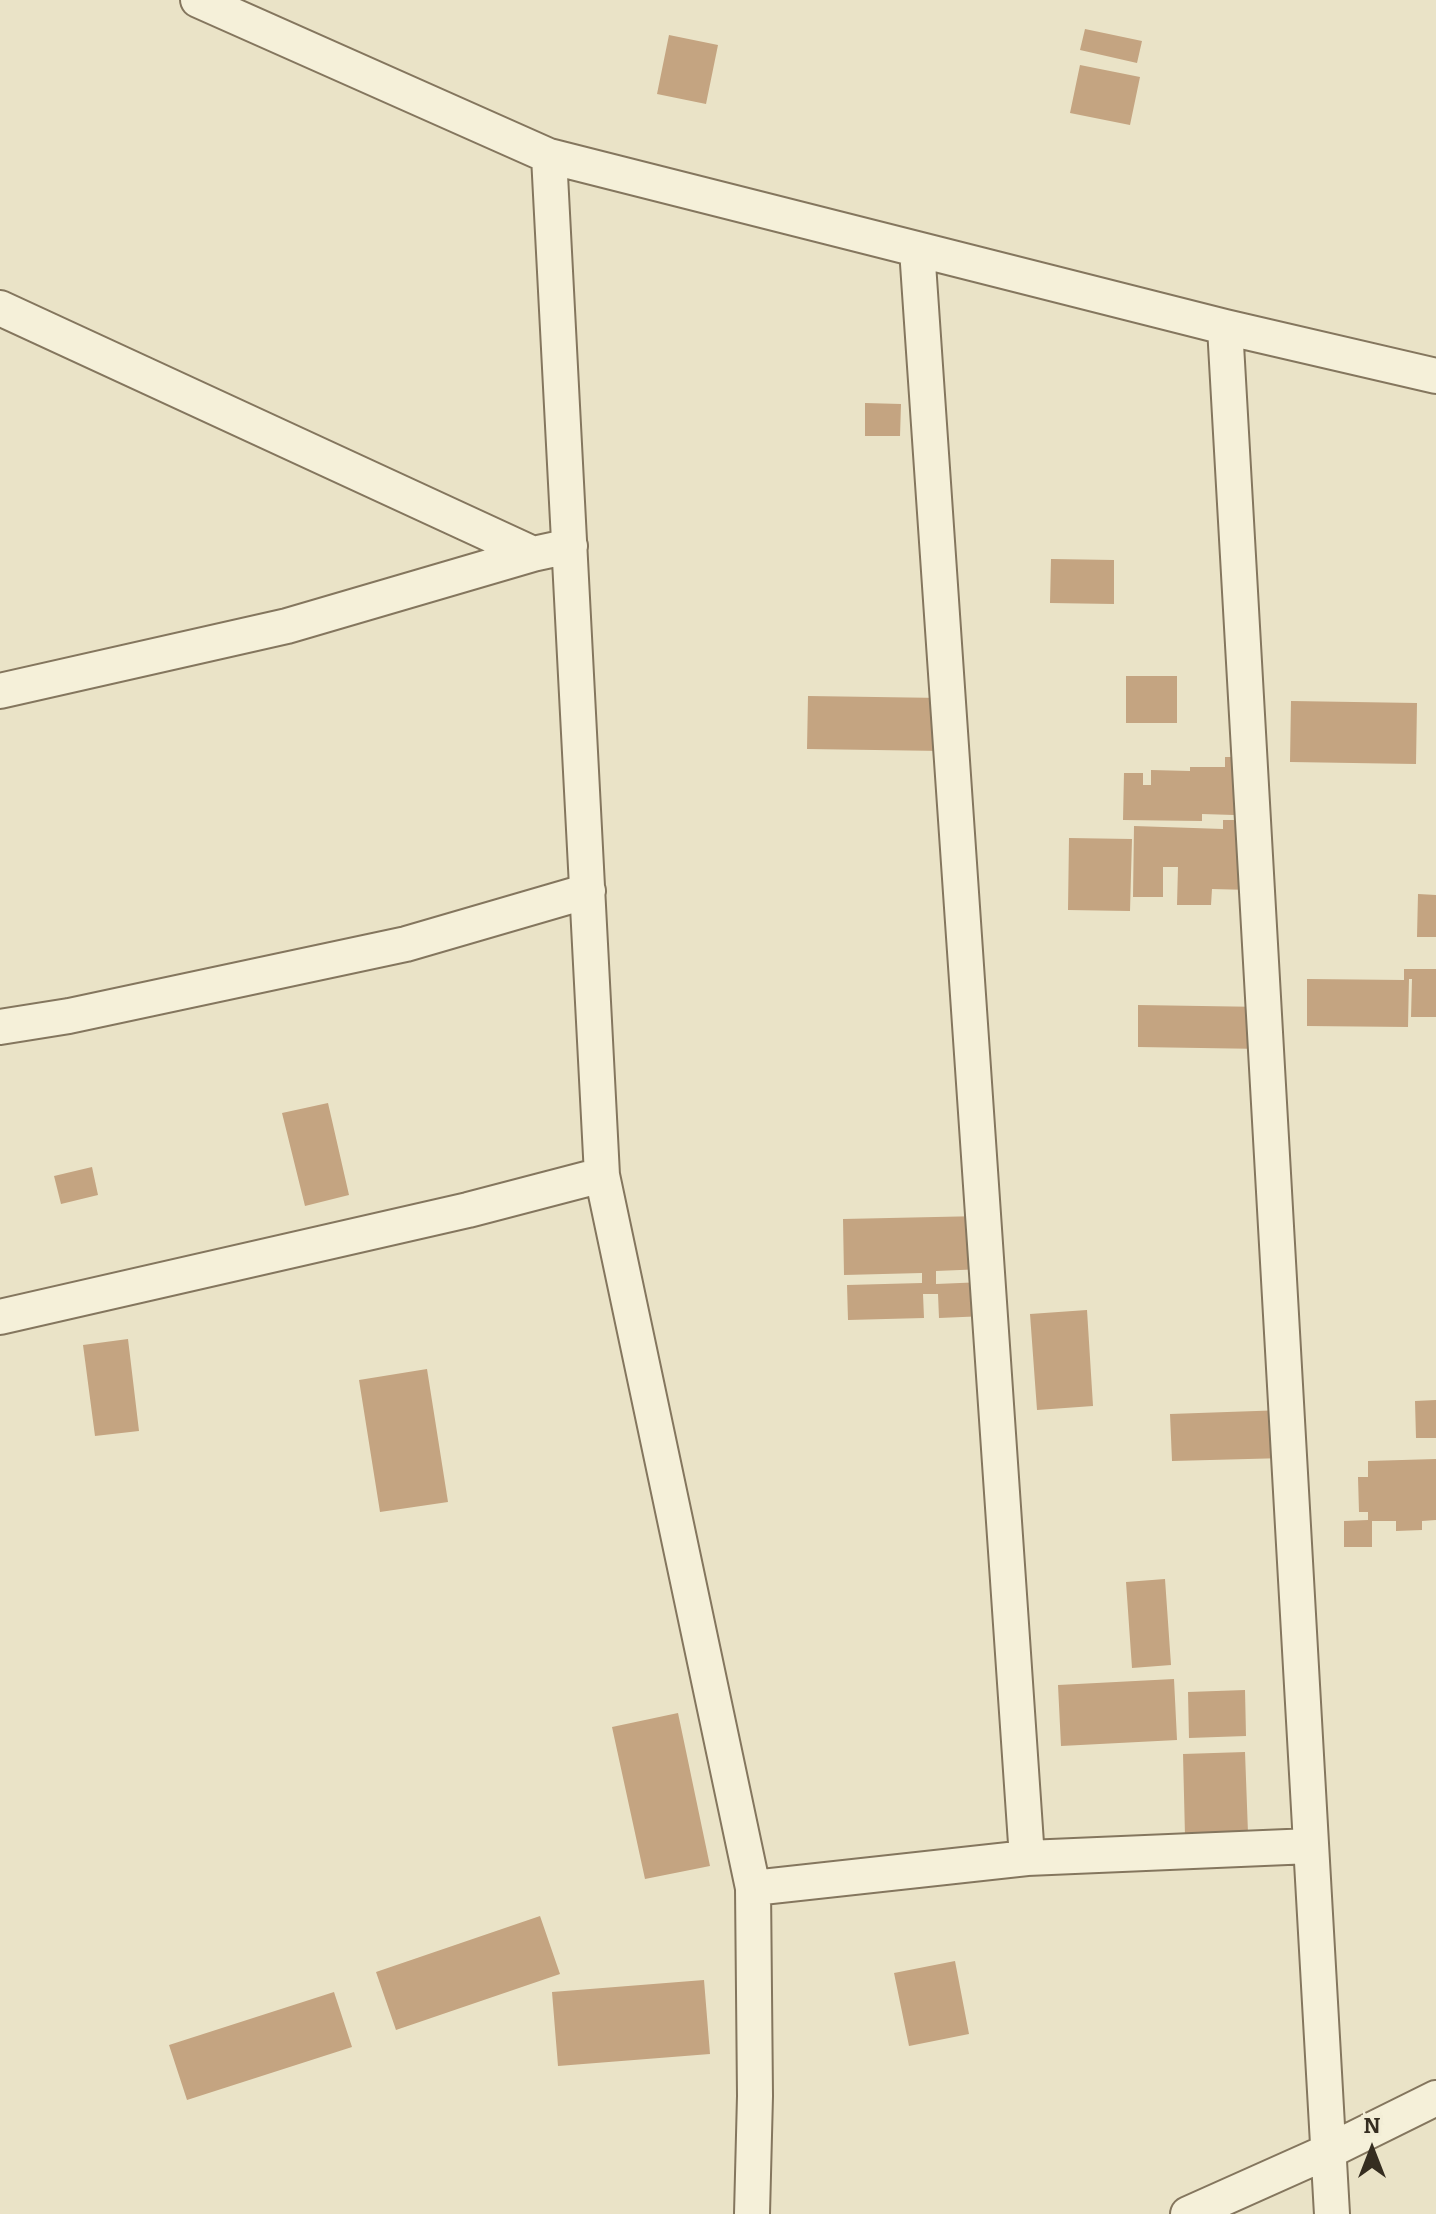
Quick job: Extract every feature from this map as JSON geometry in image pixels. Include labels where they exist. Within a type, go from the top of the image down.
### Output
[{"type":"street","points":[[198,0],[549,156],[1225,327],[1436,376]]},
{"type":"street","points":[[549,156],[602,1175],[753,1888],[755,2096],[752,2214]]},
{"type":"street","points":[[917,249],[1027,1858]]},
{"type":"street","points":[[0,308],[533,554]]},
{"type":"street","points":[[1225,327],[1332,2214]]},
{"type":"street","points":[[0,691],[287,626],[570,546]]},
{"type":"street","points":[[0,1027],[69,1016],[406,944],[588,891]]},
{"type":"street","points":[[0,1317],[468,1210],[602,1175]]},
{"type":"street","points":[[753,1888],[1027,1858],[1311,1846]]},
{"type":"street","points":[[1188,2214],[1329,2151],[1436,2098]]},
{"type":"building","points":[[1085,29],[1142,41],[1137,63],[1080,50]]},
{"type":"building","points":[[669,35],[718,45],[706,104],[657,94]]},
{"type":"building","points":[[1080,65],[1140,77],[1130,125],[1070,113]]},
{"type":"building","points":[[865,403],[901,404],[900,436],[865,436]]},
{"type":"building","points":[[1051,559],[1114,560],[1114,604],[1050,603]]},
{"type":"building","points":[[1126,676],[1177,676],[1177,723],[1126,723]]},
{"type":"building","points":[[808,696],[943,698],[943,751],[807,749]]},
{"type":"building","points":[[1291,701],[1417,703],[1416,764],[1290,762]]},
{"type":"building","points":[[1225,757],[1255,757],[1254,807],[1234,806],[1234,815],[1202,814],[1202,821],[1123,820],[1124,773],[1143,773],[1143,785],[1151,785],[1151,770],[1190,771],[1190,767],[1225,767]]},
{"type":"building","points":[[1223,820],[1253,820],[1251,890],[1212,889],[1211,905],[1177,905],[1178,867],[1163,867],[1163,897],[1133,897],[1134,826],[1223,829]]},
{"type":"building","points":[[1069,838],[1132,839],[1130,911],[1068,910]]},
{"type":"building","points":[[1418,894],[1436,895],[1436,937],[1417,937]]},
{"type":"building","points":[[1404,969],[1436,969],[1436,1017],[1411,1017],[1412,979],[1409,979],[1408,1027],[1307,1026],[1307,979],[1404,980]]},
{"type":"building","points":[[1138,1005],[1265,1007],[1264,1049],[1138,1047]]},
{"type":"building","points":[[328,1103],[349,1195],[305,1206],[282,1113]]},
{"type":"building","points":[[92,1167],[98,1195],[61,1204],[54,1176]]},
{"type":"building","points":[[982,1216],[984,1269],[936,1271],[936,1284],[984,1282],[986,1316],[939,1318],[938,1294],[923,1294],[924,1318],[848,1320],[847,1285],[922,1283],[922,1273],[844,1275],[843,1219]]},
{"type":"building","points":[[1087,1310],[1093,1406],[1037,1410],[1030,1314]]},
{"type":"building","points":[[128,1339],[139,1431],[95,1436],[83,1345]]},
{"type":"building","points":[[427,1369],[448,1502],[380,1512],[359,1380]]},
{"type":"building","points":[[1436,1400],[1436,1438],[1416,1438],[1415,1401]]},
{"type":"building","points":[[1285,1410],[1286,1458],[1172,1461],[1170,1414]]},
{"type":"building","points":[[1436,1459],[1436,1520],[1422,1521],[1422,1530],[1396,1531],[1396,1521],[1372,1521],[1372,1547],[1344,1547],[1344,1521],[1368,1520],[1368,1512],[1359,1512],[1358,1477],[1368,1477],[1368,1461]]},
{"type":"building","points":[[1165,1579],[1171,1665],[1132,1668],[1126,1582]]},
{"type":"building","points":[[1174,1679],[1177,1740],[1061,1746],[1058,1685]]},
{"type":"building","points":[[1245,1690],[1246,1736],[1189,1738],[1188,1692]]},
{"type":"building","points":[[678,1713],[710,1866],[645,1879],[612,1727]]},
{"type":"building","points":[[1245,1752],[1248,1833],[1185,1836],[1183,1754]]},
{"type":"building","points":[[540,1916],[560,1974],[396,2030],[376,1972]]},
{"type":"building","points":[[955,1961],[969,2034],[909,2046],[894,1973]]},
{"type":"building","points":[[704,1980],[710,2054],[558,2066],[552,1992]]},
{"type":"building","points":[[334,1992],[352,2047],[187,2100],[169,2045]]}]
